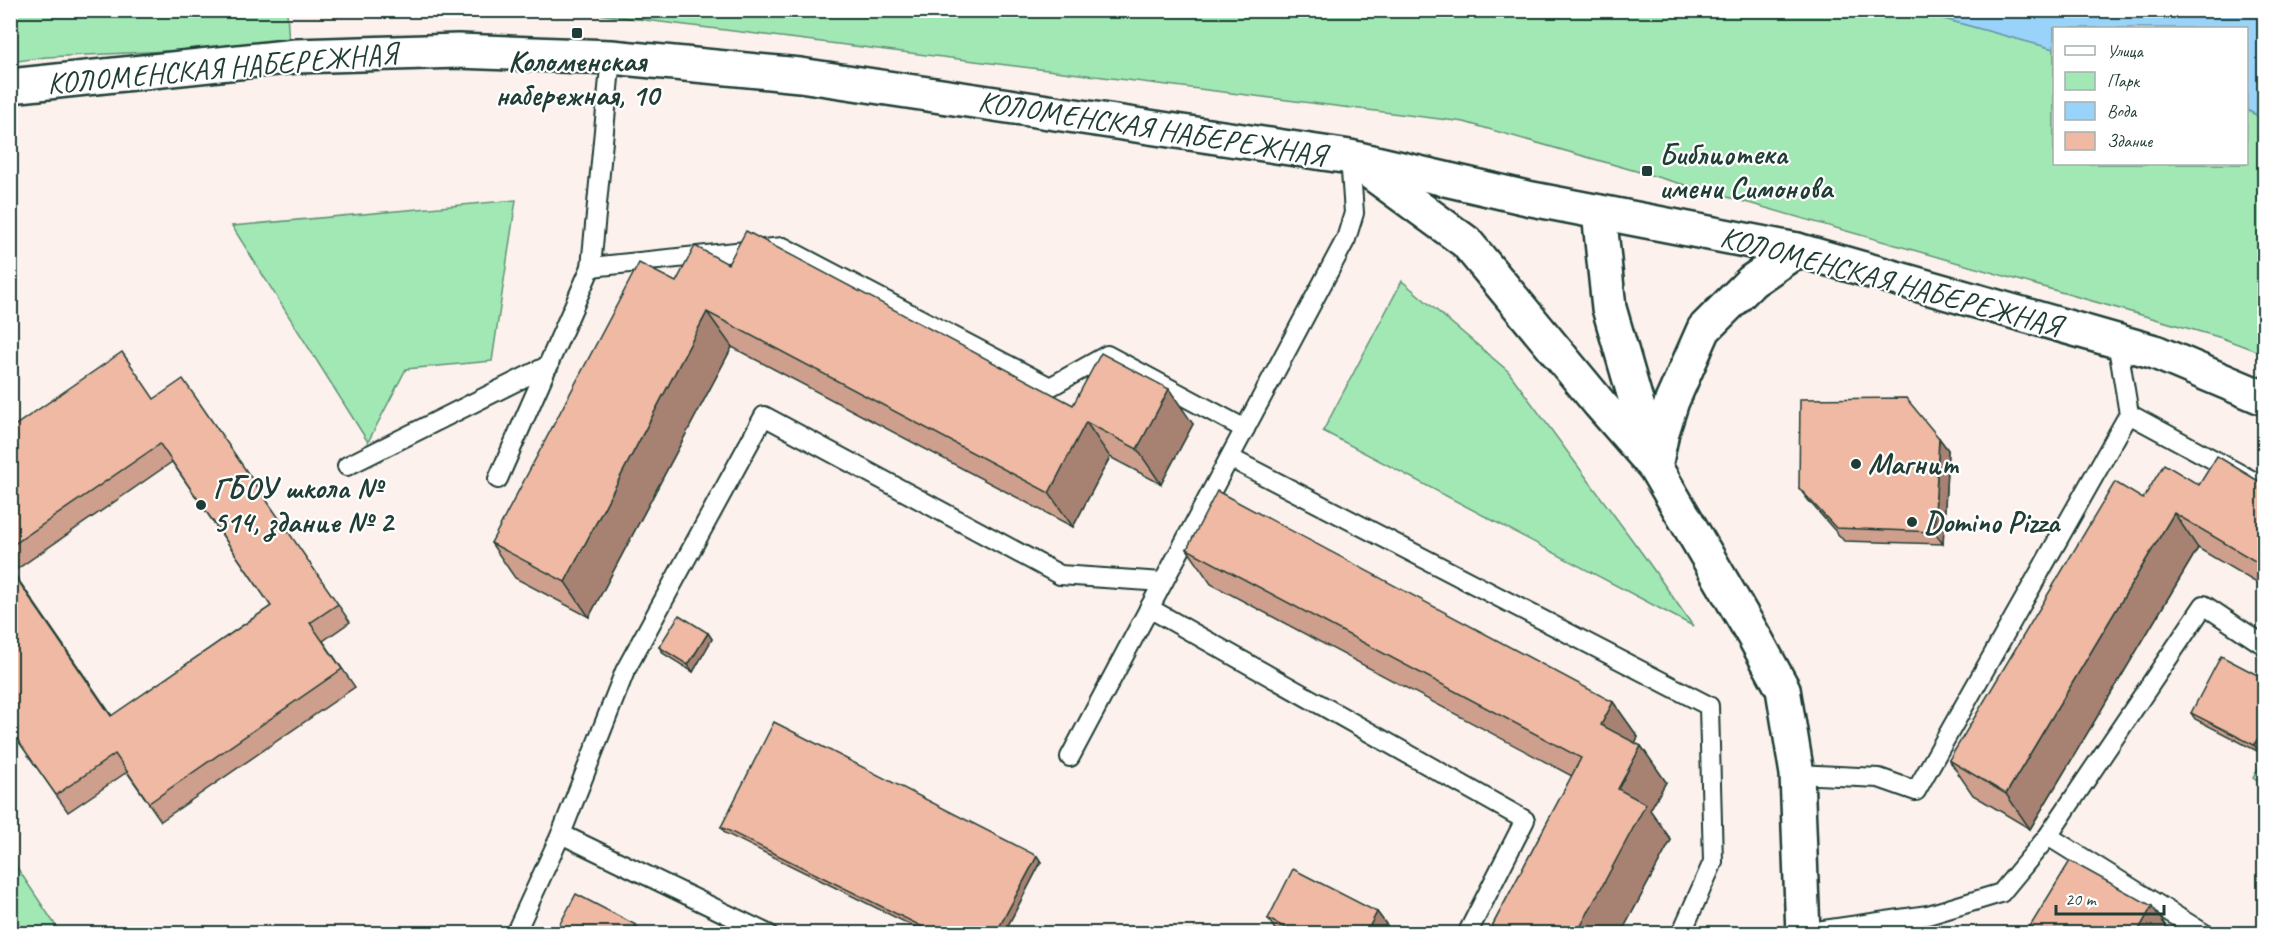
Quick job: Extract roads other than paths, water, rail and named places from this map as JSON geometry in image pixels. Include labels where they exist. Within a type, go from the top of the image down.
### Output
[{"type":"street","name":"КОЛОМЕНСКАЯ НАБЕРЕЖНАЯ","points":[[10,86],[296,56],[458,51],[611,57],[800,75],[1350,157],[1527,198],[1797,250],[2155,352],[2265,399]]},
{"type":"street","points":[[1350,157],[1466,242],[1655,467],[1755,638],[1783,689],[1797,774],[1803,933]]},
{"type":"street","points":[[1599,212],[1609,308],[1655,467]]},
{"type":"street","points":[[1655,467],[1662,432],[1672,401],[1704,329],[1752,281],[1797,250]]},
{"type":"lane","points":[[498,479],[591,267],[611,57]]},
{"type":"lane","points":[[1070,757],[1346,239],[1354,213],[1350,157]]},
{"type":"lane","points":[[591,267],[783,248],[1050,387],[1107,355],[1245,429]]},
{"type":"lane","points":[[1797,774],[1879,778],[1916,791],[2129,414],[2117,341]]},
{"type":"lane","points":[[347,466],[549,365]]},
{"type":"lane","points":[[2129,414],[2265,487]]},
{"type":"lane","points":[[515,933],[561,834],[625,671],[764,416],[1060,575],[1163,582]]},
{"type":"lane","points":[[1230,458],[1709,706],[1713,862],[1682,933]]},
{"type":"lane","points":[[1803,933],[1928,915],[2001,893],[2048,836],[2204,605],[2265,645]]},
{"type":"lane","points":[[1149,608],[1525,820],[1467,933]]},
{"type":"lane","points":[[561,834],[768,933]]},
{"type":"lane","points":[[2048,836],[2205,933]]},
{"type":"water","points":[[1915,11],[2264,11],[2264,119],[2248,111],[2248,27],[2053,27],[2053,49]]},
{"type":"place","name":"Коломенская набережная, 10","points":[[577,33]]},
{"type":"place","name":"Библиотека имени Симонова","points":[[1647,171]]},
{"type":"place","name":"Магнит","points":[[1856,464]]},
{"type":"place","name":"ГБОУ школа № 514, здание № 2","points":[[201,505]]},
{"type":"place","name":"Domino Pizza","points":[[1912,522]]}]
